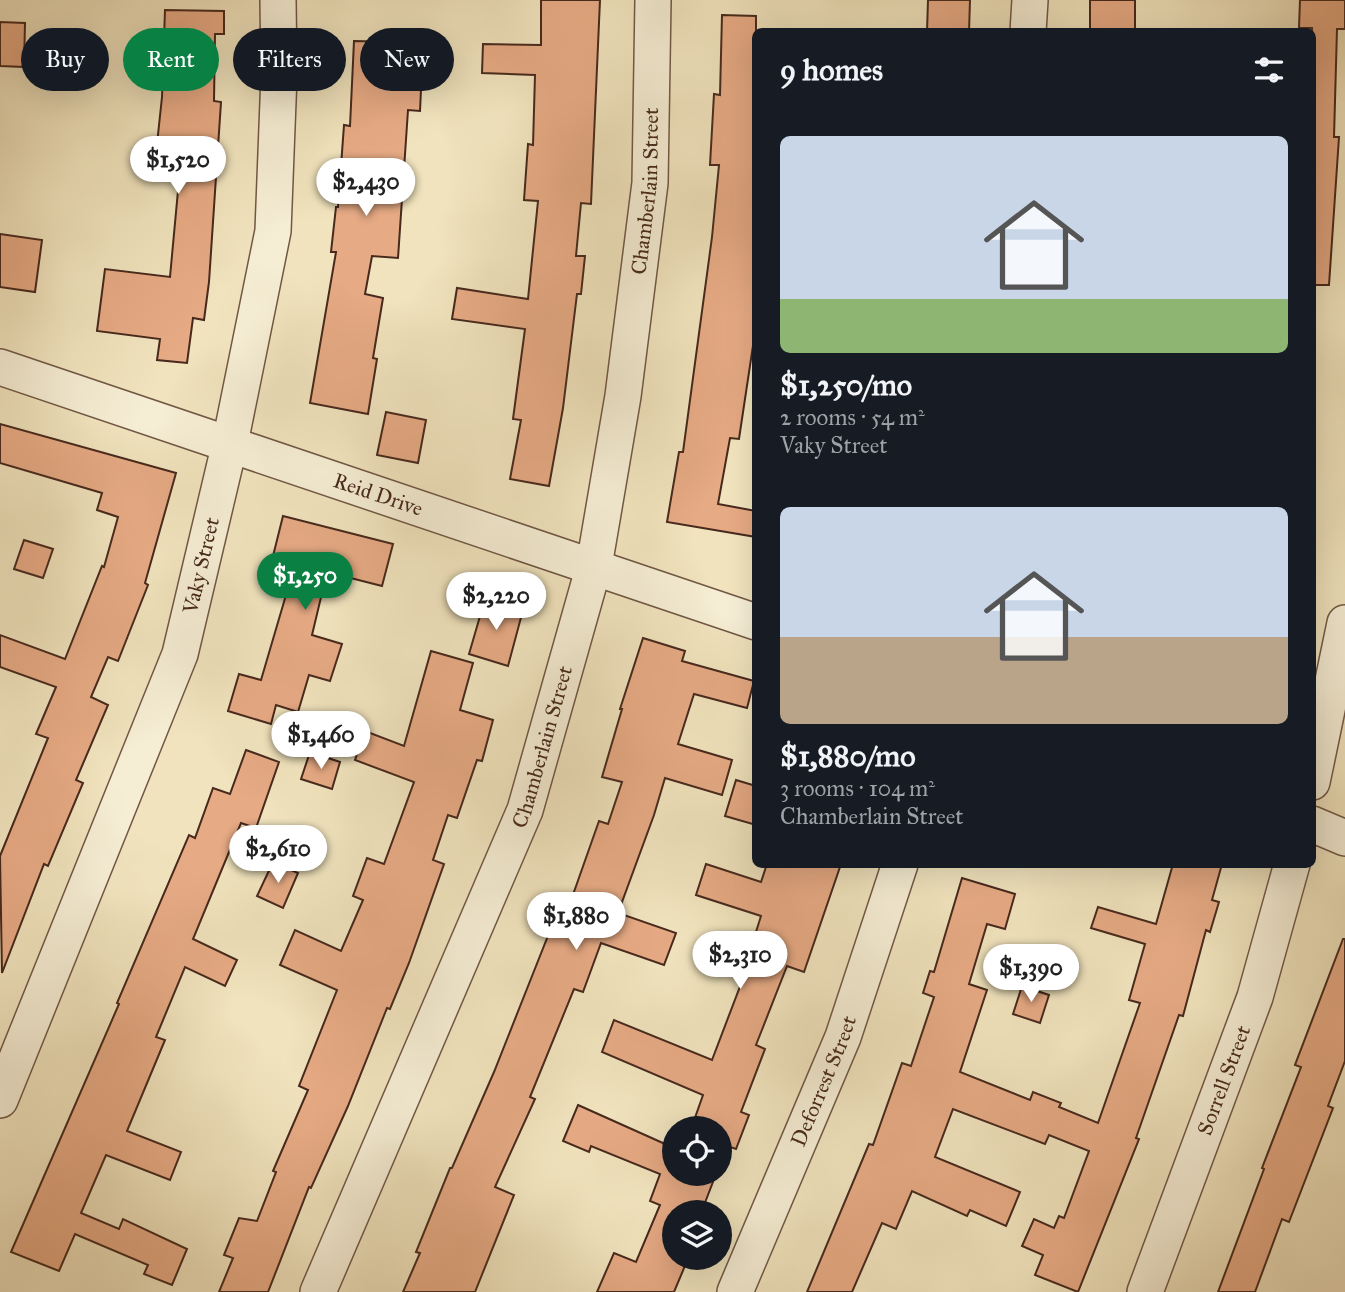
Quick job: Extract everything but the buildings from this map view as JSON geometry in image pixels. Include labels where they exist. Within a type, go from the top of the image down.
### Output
[{"type":"street","name":"Vaky Street","points":[[0,1100],[180,654],[230,443],[273,231],[279,75],[278,0]]},
{"type":"street","name":"Chamberlain Street","points":[[318,1292],[525,810],[594,566],[623,397],[650,183],[653,0]]},
{"type":"street","points":[[1028,28],[1030,0]]},
{"type":"street","name":"Reid Drive","points":[[0,367],[752,621]]},
{"type":"street","points":[[1316,763],[1345,623]]},
{"type":"street","points":[[1316,826],[1345,838]]},
{"type":"street","name":"Deforrest Street","points":[[735,1292],[842,1037],[899,868]]},
{"type":"street","name":"Sorrell Street","points":[[1145,1292],[1255,997],[1291,868]]}]
